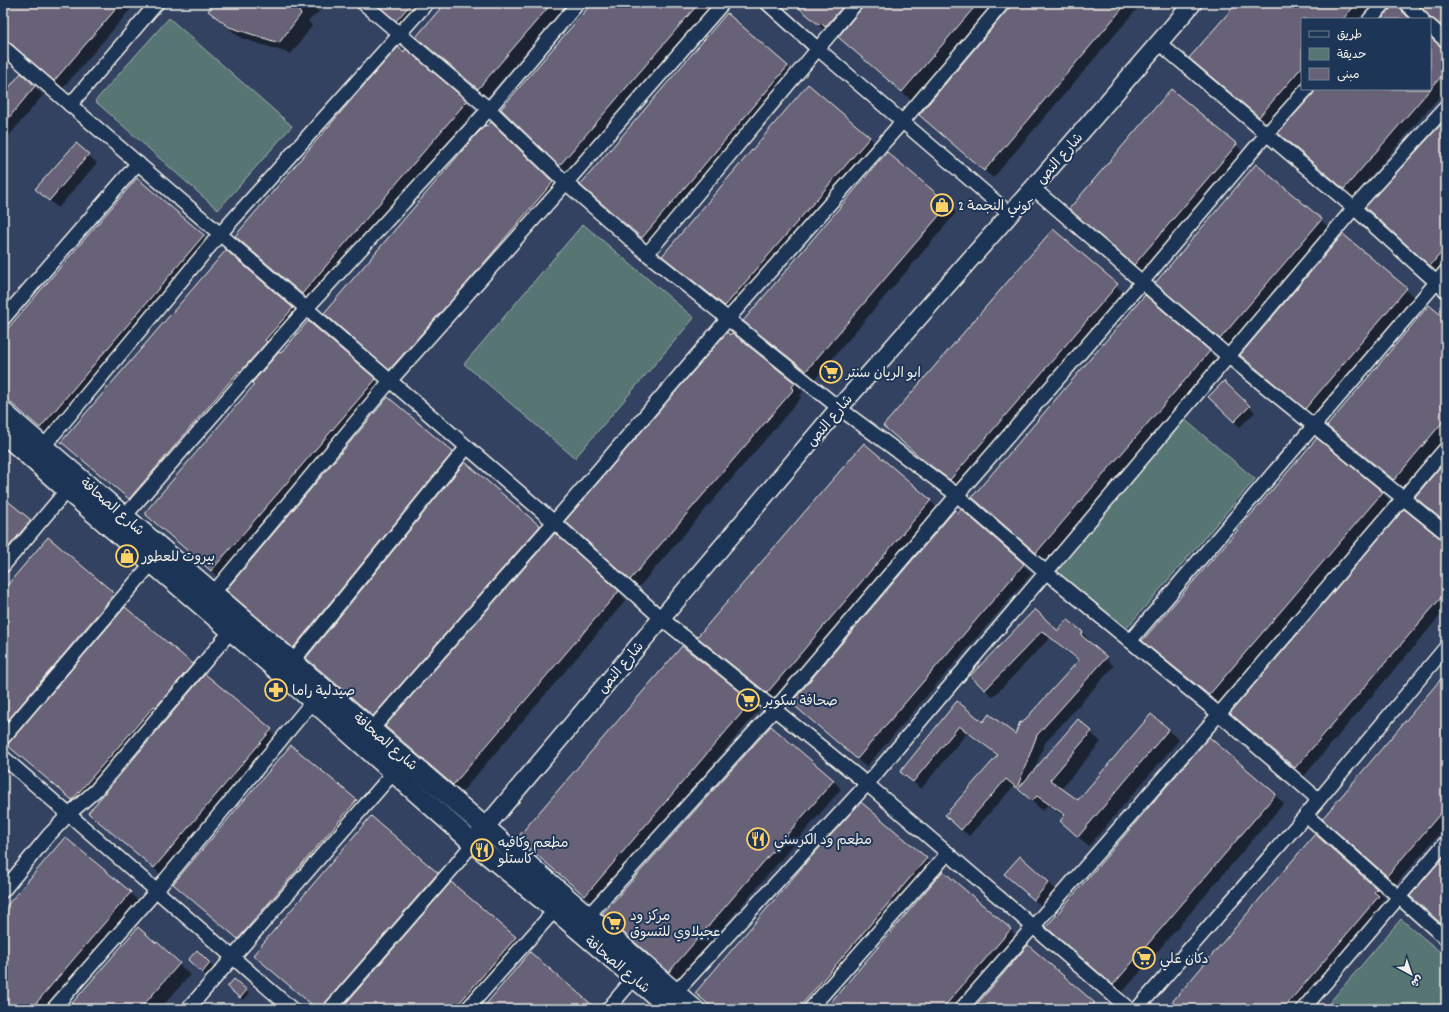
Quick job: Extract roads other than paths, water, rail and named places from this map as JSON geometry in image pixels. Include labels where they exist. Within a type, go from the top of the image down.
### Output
[{"type":"main road","name":"شارع الصحافة","points":[[3,412],[124,517],[214,592],[588,916],[673,1001]]},
{"type":"main road","name":"شارع الصحافة","points":[[3,433],[67,490],[313,701],[473,843],[635,977],[673,1001],[694,1009]]},
{"type":"street","points":[[70,105],[157,3]]},
{"type":"street","points":[[363,3],[488,109],[566,183],[647,254],[838,408],[957,495],[1047,573],[1219,714],[1318,799]]},
{"type":"street","points":[[44,446],[220,234],[400,35],[427,3]]},
{"type":"street","points":[[124,517],[306,309],[488,109],[578,3]]},
{"type":"street","points":[[214,592],[390,381],[724,3]]},
{"type":"street","points":[[767,3],[818,49],[1010,214]]},
{"type":"street","points":[[647,254],[856,3]]},
{"type":"street","points":[[372,729],[554,522],[727,320],[902,121],[1003,3]]},
{"type":"street","name":"شارع النص","points":[[473,843],[484,827],[838,408],[1033,188],[1193,3]]},
{"type":"street","points":[[1371,18],[1385,3]]},
{"type":"street","points":[[1405,3],[1421,18]]},
{"type":"street","points":[[1431,27],[1446,41]]},
{"type":"street","points":[[1159,43],[1354,208],[1441,287]]},
{"type":"street","points":[[3,47],[554,522],[661,618],[867,784],[1129,1009]]},
{"type":"street","points":[[588,916],[775,709],[957,495],[1142,282],[1266,134],[1306,90]]},
{"type":"street","points":[[673,1001],[867,784],[1047,573],[1354,208],[1446,107]]},
{"type":"street","points":[[3,319],[138,163]]},
{"type":"street","points":[[1033,188],[1229,357],[1446,534]]},
{"type":"street","points":[[1130,641],[1313,426],[1441,287],[1446,271]]},
{"type":"street","points":[[293,661],[467,447]]},
{"type":"street","points":[[961,1009],[1219,714],[1446,448]]},
{"type":"street","points":[[3,566],[67,490]]},
{"type":"street","points":[[3,738],[152,563]]},
{"type":"street","points":[[3,891],[48,836],[69,814],[96,790],[231,631]]},
{"type":"street","points":[[1137,1009],[1306,815],[1446,647]]},
{"type":"street","points":[[53,1009],[157,890],[313,701]]},
{"type":"street","points":[[3,757],[292,1009]]},
{"type":"street","points":[[188,1009],[394,772]]},
{"type":"street","points":[[1306,815],[1446,939]]},
{"type":"street","points":[[1303,1009],[1446,842]]},
{"type":"street","points":[[330,1009],[473,843]]},
{"type":"street","points":[[810,1009],[948,853]]},
{"type":"street","points":[[467,1009],[555,910]]},
{"type":"street","points":[[608,1009],[635,977]]},
{"type":"place","name":"كوني النجمة 2","points":[[942,205]]},
{"type":"place","name":"ابو الريان سنتر","points":[[831,372]]},
{"type":"place","name":"بيروت للعطور","points":[[127,556]]},
{"type":"place","name":"صيدلية راما","points":[[276,690]]},
{"type":"place","name":"صحافة سكوير","points":[[748,700]]},
{"type":"place","name":"مطعم ود الكرسني","points":[[758,839]]},
{"type":"place","name":"مطعم وكافيه كاستلو","points":[[482,850]]},
{"type":"place","name":"مركز ود عجيلاوي للتسوق","points":[[614,923]]},
{"type":"place","name":"دكان علي","points":[[1144,958]]}]
